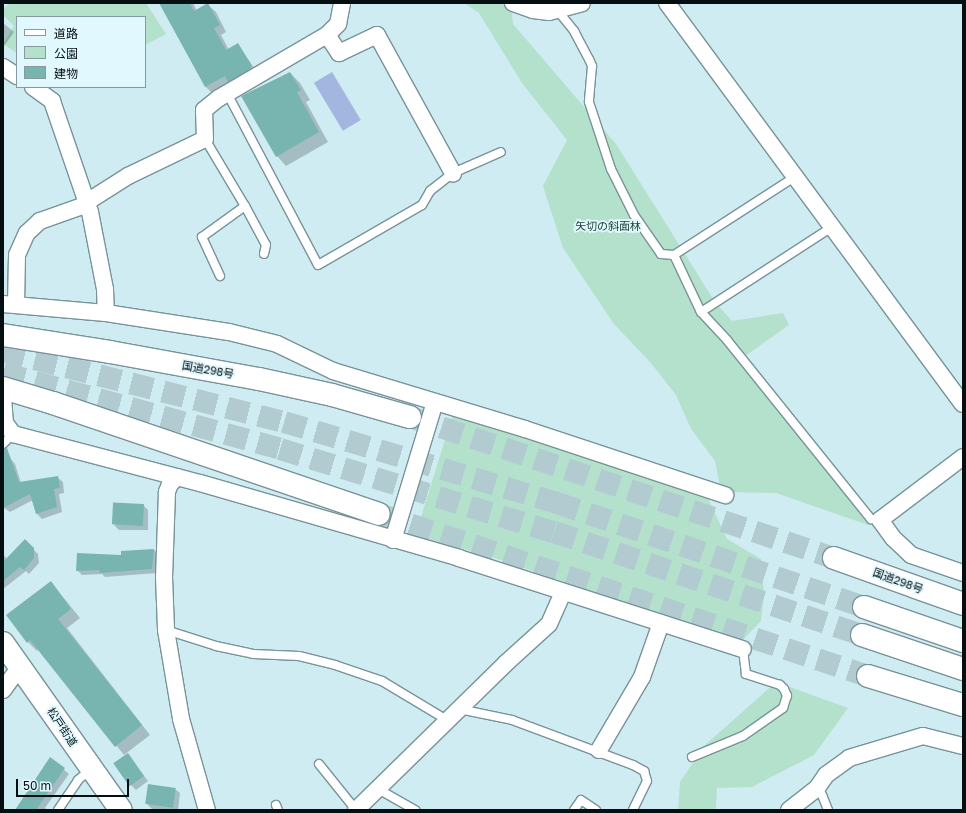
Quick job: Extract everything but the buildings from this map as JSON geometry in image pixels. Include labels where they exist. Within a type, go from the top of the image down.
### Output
[{"type":"main road","name":"国道298号","points":[[3,335],[110,352],[259,379],[410,417]]},
{"type":"main road","points":[[3,388],[54,403],[379,514]]},
{"type":"main road","name":"国道298号","points":[[834,558],[963,604]]},
{"type":"main road","points":[[864,607],[963,641]]},
{"type":"main road","points":[[862,635],[963,669]]},
{"type":"main road","name":"松戸街道","points":[[3,643],[121,810]]},
{"type":"main road","points":[[868,676],[963,705]]},
{"type":"main road","points":[[897,685],[963,712]]},
{"type":"street","points":[[342,3],[338,24],[327,35],[228,95],[219,98],[204,110],[205,139],[128,176],[87,203],[40,221],[27,233],[17,255],[10,304],[106,313],[229,332],[277,344],[333,371],[726,495]]},
{"type":"street","points":[[513,3],[533,10],[558,11],[582,3]]},
{"type":"street","points":[[667,3],[963,404]]},
{"type":"street","points":[[327,35],[339,53],[377,35],[454,173]]},
{"type":"street","points":[[3,67],[16,75]]},
{"type":"street","points":[[34,88],[52,101],[87,203],[105,289],[106,313]]},
{"type":"street","points":[[3,396],[8,439],[61,444],[393,540],[743,649]]},
{"type":"street","points":[[393,540],[435,402]]},
{"type":"street","points":[[963,458],[880,520],[896,542],[912,555],[963,574]]},
{"type":"street","points":[[177,478],[170,484],[167,492],[164,577],[166,630],[180,718],[207,810]]},
{"type":"street","points":[[356,810],[458,709],[549,624],[563,592]]},
{"type":"street","points":[[600,750],[642,677],[661,623]]},
{"type":"street","points":[[3,690],[20,667]]},
{"type":"street","points":[[789,810],[817,788],[826,775],[849,758],[923,736],[963,746]]},
{"type":"lane","points":[[558,11],[574,32],[590,62],[589,102],[611,169],[650,240],[661,254],[674,255],[796,176]]},
{"type":"lane","points":[[228,95],[318,265],[422,205],[430,191],[454,173],[501,152]]},
{"type":"lane","points":[[205,139],[245,206],[266,245],[264,254]]},
{"type":"lane","points":[[220,276],[202,237],[245,206]]},
{"type":"lane","points":[[701,312],[832,227]]},
{"type":"lane","points":[[674,255],[701,312],[727,340],[871,520],[880,520]]},
{"type":"lane","points":[[166,630],[245,652],[299,656],[382,681],[447,720]]},
{"type":"lane","points":[[692,757],[742,736],[783,708],[787,696],[780,684],[746,674],[743,649]]},
{"type":"lane","points":[[458,709],[512,720],[600,750],[644,771],[646,784],[632,810]]},
{"type":"lane","points":[[319,764],[356,810]]},
{"type":"lane","points":[[58,810],[81,777],[92,769]]},
{"type":"lane","points":[[817,788],[822,795],[828,810]]},
{"type":"lane","points":[[378,789],[416,810]]},
{"type":"lane","points":[[574,810],[581,800],[596,810]]},
{"type":"green space","points":[[10,3],[146,3],[166,34],[146,44],[146,16],[16,16],[16,52],[3,44],[14,26],[3,15],[3,9]]},
{"type":"green space","name":"矢切の斜面林","points":[[464,3],[511,3],[513,24],[616,144],[715,302],[732,321],[783,313],[789,325],[738,361],[871,526],[776,493],[721,492],[715,461],[691,429],[676,395],[650,362],[614,324],[563,248],[543,186],[567,140],[522,83],[479,13]]},
{"type":"green space","points":[[453,414],[708,498],[727,539],[761,559],[764,595],[761,621],[741,642],[486,555],[415,536]]},
{"type":"green space","points":[[776,682],[848,708],[814,755],[752,787],[717,788],[716,810],[678,810],[680,782],[704,746]]},
{"type":"water","points":[[332,72],[361,120],[343,131],[314,83]]},
{"type":"tunnel","points":[[3,351],[284,422],[557,503],[864,607]]},
{"type":"tunnel","points":[[3,373],[280,449],[554,532],[862,635]]},
{"type":"tunnel","points":[[410,417],[834,558]]},
{"type":"tunnel","points":[[379,514],[868,676]]}]
